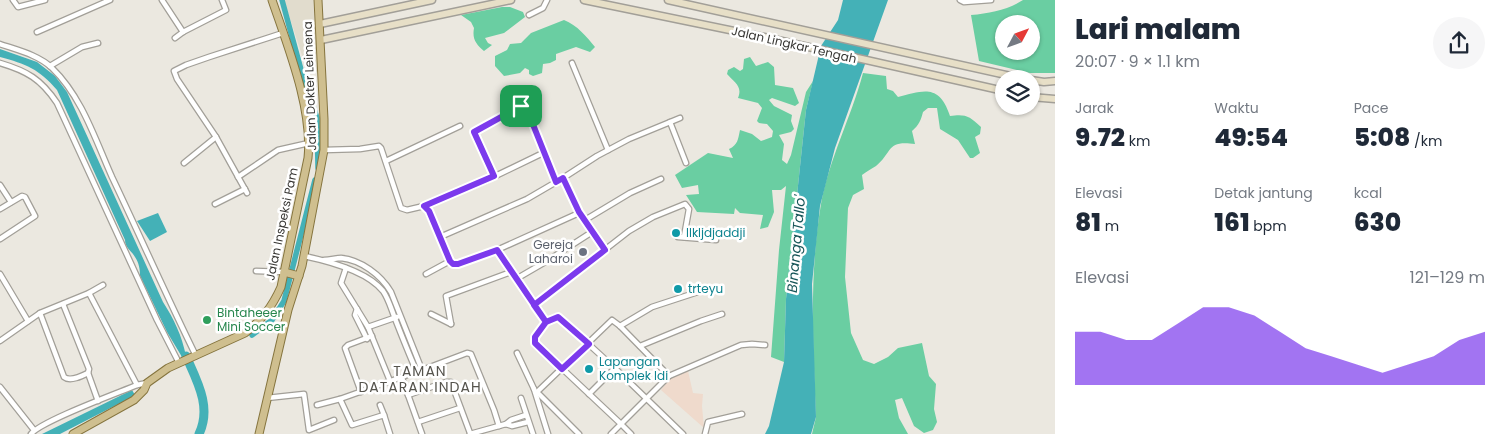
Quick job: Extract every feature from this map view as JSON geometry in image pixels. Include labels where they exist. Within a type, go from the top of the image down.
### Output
[{"type":"main road","name":"Jalan Inspeksi Pam","points":[[73,434],[134,400],[144,390],[147,383],[179,363],[245,333],[256,325],[275,300],[281,287],[308,158],[309,143],[304,103],[272,0]]},
{"type":"main road","name":"Jalan Dokter Leimena","points":[[259,434],[288,310],[304,256],[324,150],[319,0]]},
{"type":"main road","points":[[320,24],[432,0]]},
{"type":"main road","points":[[321,40],[511,0]]},
{"type":"main road","name":"Jalan Lingkar Tengah","points":[[584,0],[995,89]]},
{"type":"main road","name":"Jalan Lingkar Tengah","points":[[668,0],[995,72]]},
{"type":"main road","points":[[1040,81],[1055,81]]},
{"type":"main road","points":[[1040,98],[1055,99]]},
{"type":"main road","points":[[284,272],[299,276]]},
{"type":"street","points":[[13,0],[18,7],[45,0]]},
{"type":"street","points":[[37,32],[109,0]]},
{"type":"street","points":[[162,0],[183,32]]},
{"type":"street","points":[[175,38],[226,10],[222,0]]},
{"type":"street","points":[[529,15],[543,8],[547,0]]},
{"type":"street","points":[[960,0],[964,2],[991,0]]},
{"type":"street","points":[[215,204],[246,191],[216,137],[174,72],[201,60],[283,33]]},
{"type":"street","points":[[50,66],[82,46],[98,43]]},
{"type":"street","points":[[0,44],[28,54],[50,66],[75,96],[87,118],[196,356]]},
{"type":"street","points":[[572,63],[608,150]]},
{"type":"street","points":[[0,64],[16,68],[35,78],[49,91],[57,103],[157,320],[179,363]]},
{"type":"street","points":[[494,176],[474,132],[523,106],[528,112],[556,182]]},
{"type":"street","points":[[440,237],[527,199],[608,150],[629,139],[680,118]]},
{"type":"street","points":[[670,122],[686,163]]},
{"type":"street","points":[[386,161],[460,126]]},
{"type":"street","points":[[184,163],[216,137]]},
{"type":"street","points":[[238,177],[278,150],[309,143]]},
{"type":"street","points":[[324,150],[360,149],[379,146],[383,150],[402,208],[408,210],[424,206],[543,153]]},
{"type":"street","points":[[563,178],[579,212],[605,250]]},
{"type":"street","points":[[585,220],[630,193],[661,179]]},
{"type":"street","points":[[0,185],[11,202]]},
{"type":"street","points":[[0,209],[24,196],[35,216],[0,239]]},
{"type":"street","points":[[534,305],[638,226],[676,206],[685,204],[689,209],[684,237]]},
{"type":"street","points":[[424,206],[429,211],[453,264],[458,264],[497,250],[579,212]]},
{"type":"street","points":[[516,279],[592,232]]},
{"type":"street","points":[[678,237],[716,240]]},
{"type":"street","points":[[497,250],[546,322]]},
{"type":"street","points":[[304,256],[324,260],[340,258],[364,266],[378,276],[390,290],[418,370]]},
{"type":"street","points":[[324,260],[329,264],[361,274],[384,292],[418,370]]},
{"type":"street","points":[[426,274],[450,261]]},
{"type":"street","points":[[346,268],[341,283],[368,327],[370,338]]},
{"type":"street","points":[[256,270],[284,272]]},
{"type":"street","points":[[431,314],[451,323],[446,296],[512,272]]},
{"type":"street","points":[[0,274],[28,321]]},
{"type":"street","points":[[0,341],[40,313],[89,293],[103,285]]},
{"type":"street","points":[[620,326],[652,307],[710,288]]},
{"type":"street","points":[[384,292],[390,290]]},
{"type":"street","points":[[89,293],[137,385]]},
{"type":"street","points":[[63,304],[89,369],[88,373],[98,401]]},
{"type":"street","points":[[356,309],[355,316],[370,338],[390,382]]},
{"type":"street","points":[[40,313],[66,380],[88,373]]},
{"type":"street","points":[[640,346],[722,314]]},
{"type":"street","points":[[368,327],[400,316]]},
{"type":"street","points":[[631,434],[535,343],[535,337],[546,322],[558,317],[615,368],[682,434]]},
{"type":"street","points":[[535,390],[562,369],[613,320],[670,376]]},
{"type":"street","points":[[361,392],[345,348],[348,345],[370,338]]},
{"type":"street","points":[[611,434],[670,376],[741,345],[765,345]]},
{"type":"street","points":[[317,405],[361,392],[402,378],[418,370],[470,353],[474,357],[480,372],[499,426]]},
{"type":"street","points":[[517,353],[535,390],[548,434]]},
{"type":"street","points":[[589,394],[615,368]]},
{"type":"street","points":[[402,378],[422,434]]},
{"type":"street","points":[[408,394],[449,382],[452,384],[469,434],[506,424],[511,420],[526,415]]},
{"type":"street","points":[[0,387],[33,432],[98,401],[137,385],[147,383]]},
{"type":"street","points":[[535,390],[579,434]]},
{"type":"street","points":[[268,398],[304,394],[309,430],[334,420]]},
{"type":"street","points":[[521,398],[533,434]]},
{"type":"street","points":[[340,399],[352,425],[384,415]]},
{"type":"street","points":[[380,405],[390,434]]},
{"type":"street","points":[[418,422],[460,408]]},
{"type":"street","points":[[705,434],[708,422],[742,414]]},
{"type":"street","points":[[506,424],[512,426],[528,422]]},
{"type":"shaded area","points":[[284,0],[313,0],[319,71],[308,74]]},
{"type":"shaded area","points":[[688,371],[693,393],[703,394],[704,428],[661,390],[673,375]]},
{"type":"green space","points":[[1023,0],[1055,0],[1055,73],[1040,73],[1040,70],[1017,70],[979,61],[971,15],[1011,6]]},
{"type":"green space","points":[[510,7],[523,12],[525,17],[504,33],[485,38],[492,45],[484,51],[475,41],[474,28],[471,22],[461,15]]},
{"type":"green space","points":[[564,20],[577,28],[592,43],[595,47],[590,52],[576,47],[556,54],[556,60],[543,64],[542,73],[533,76],[525,68],[520,73],[504,76],[495,66],[495,56],[507,50],[510,44],[521,43],[531,33]]},
{"type":"green space","points":[[750,57],[756,66],[768,62],[774,67],[775,85],[793,88],[799,103],[795,106],[772,98],[769,100],[774,106],[792,115],[791,121],[794,129],[791,132],[779,135],[784,144],[782,160],[787,164],[791,155],[806,92],[813,81],[806,110],[786,299],[784,362],[771,357],[786,186],[781,190],[772,190],[774,212],[768,227],[760,229],[763,215],[740,213],[735,208],[734,214],[697,212],[686,195],[699,194],[698,185],[682,188],[675,175],[708,153],[733,158],[729,149],[736,144],[740,130],[752,134],[761,141],[772,137],[773,131],[767,124],[757,121],[762,108],[758,103],[738,98],[739,87],[727,74],[728,70],[734,67],[740,71],[743,69],[744,59]]},
{"type":"green space","points":[[863,73],[886,76],[887,89],[893,91],[898,97],[923,92],[935,94],[946,105],[950,116],[960,115],[967,117],[981,127],[980,134],[975,137],[980,153],[970,158],[958,140],[940,129],[937,108],[928,108],[923,112],[919,122],[912,131],[915,144],[906,143],[894,146],[876,166],[862,175],[864,189],[853,195],[848,208],[845,277],[851,333],[863,360],[874,364],[888,357],[898,348],[922,343],[929,376],[936,384],[934,409],[937,422],[933,430],[924,433],[914,426],[902,398],[895,400],[899,418],[908,434],[812,434],[816,417],[813,284],[817,230],[829,171]]},
{"type":"water","name":"Binanga Tallo'","points":[[843,0],[888,0],[835,148],[820,206],[812,284],[816,417],[811,434],[765,434],[769,426],[784,362],[786,299],[806,110],[821,46],[838,20]]},
{"type":"water","points":[[0,49],[37,62],[55,76],[67,92],[163,302],[177,328],[186,356],[182,357],[167,332],[140,276],[137,262],[126,245],[57,90],[32,68],[0,57]]},
{"type":"water","points":[[158,213],[167,232],[150,241],[137,221]]},
{"type":"water","points":[[132,390],[135,395],[60,434],[42,434]]},
{"type":"waterway","points":[[282,0],[303,77],[317,118],[318,168]]},
{"type":"waterway","points":[[252,335],[272,320],[284,301],[315,180]]},
{"type":"waterway","points":[[186,356],[202,394],[204,404],[203,424],[199,434]]},
{"type":"place","name":"llkljdjaddji","points":[[676,233]]},
{"type":"place","name":"Gereja Laharoi","points":[[583,252]]},
{"type":"place","name":"trteyu","points":[[678,289]]},
{"type":"place","name":"Bintaheeer Mini Soccer","points":[[207,320]]},
{"type":"place","name":"Lapangan Komplek Idi","points":[[589,369]]},
{"type":"district","name":"TAMAN DATARAN INDAH","points":[[420,380]]},
{"type":"route","points":[[521,106],[474,132],[494,176],[485,182],[424,206],[429,211],[453,264],[458,264],[497,250],[514,276],[546,322],[558,317],[589,344],[562,369],[535,343],[535,337],[546,322],[534,305],[578,272],[605,250],[579,212],[563,178],[556,182],[528,112],[521,106]]}]
